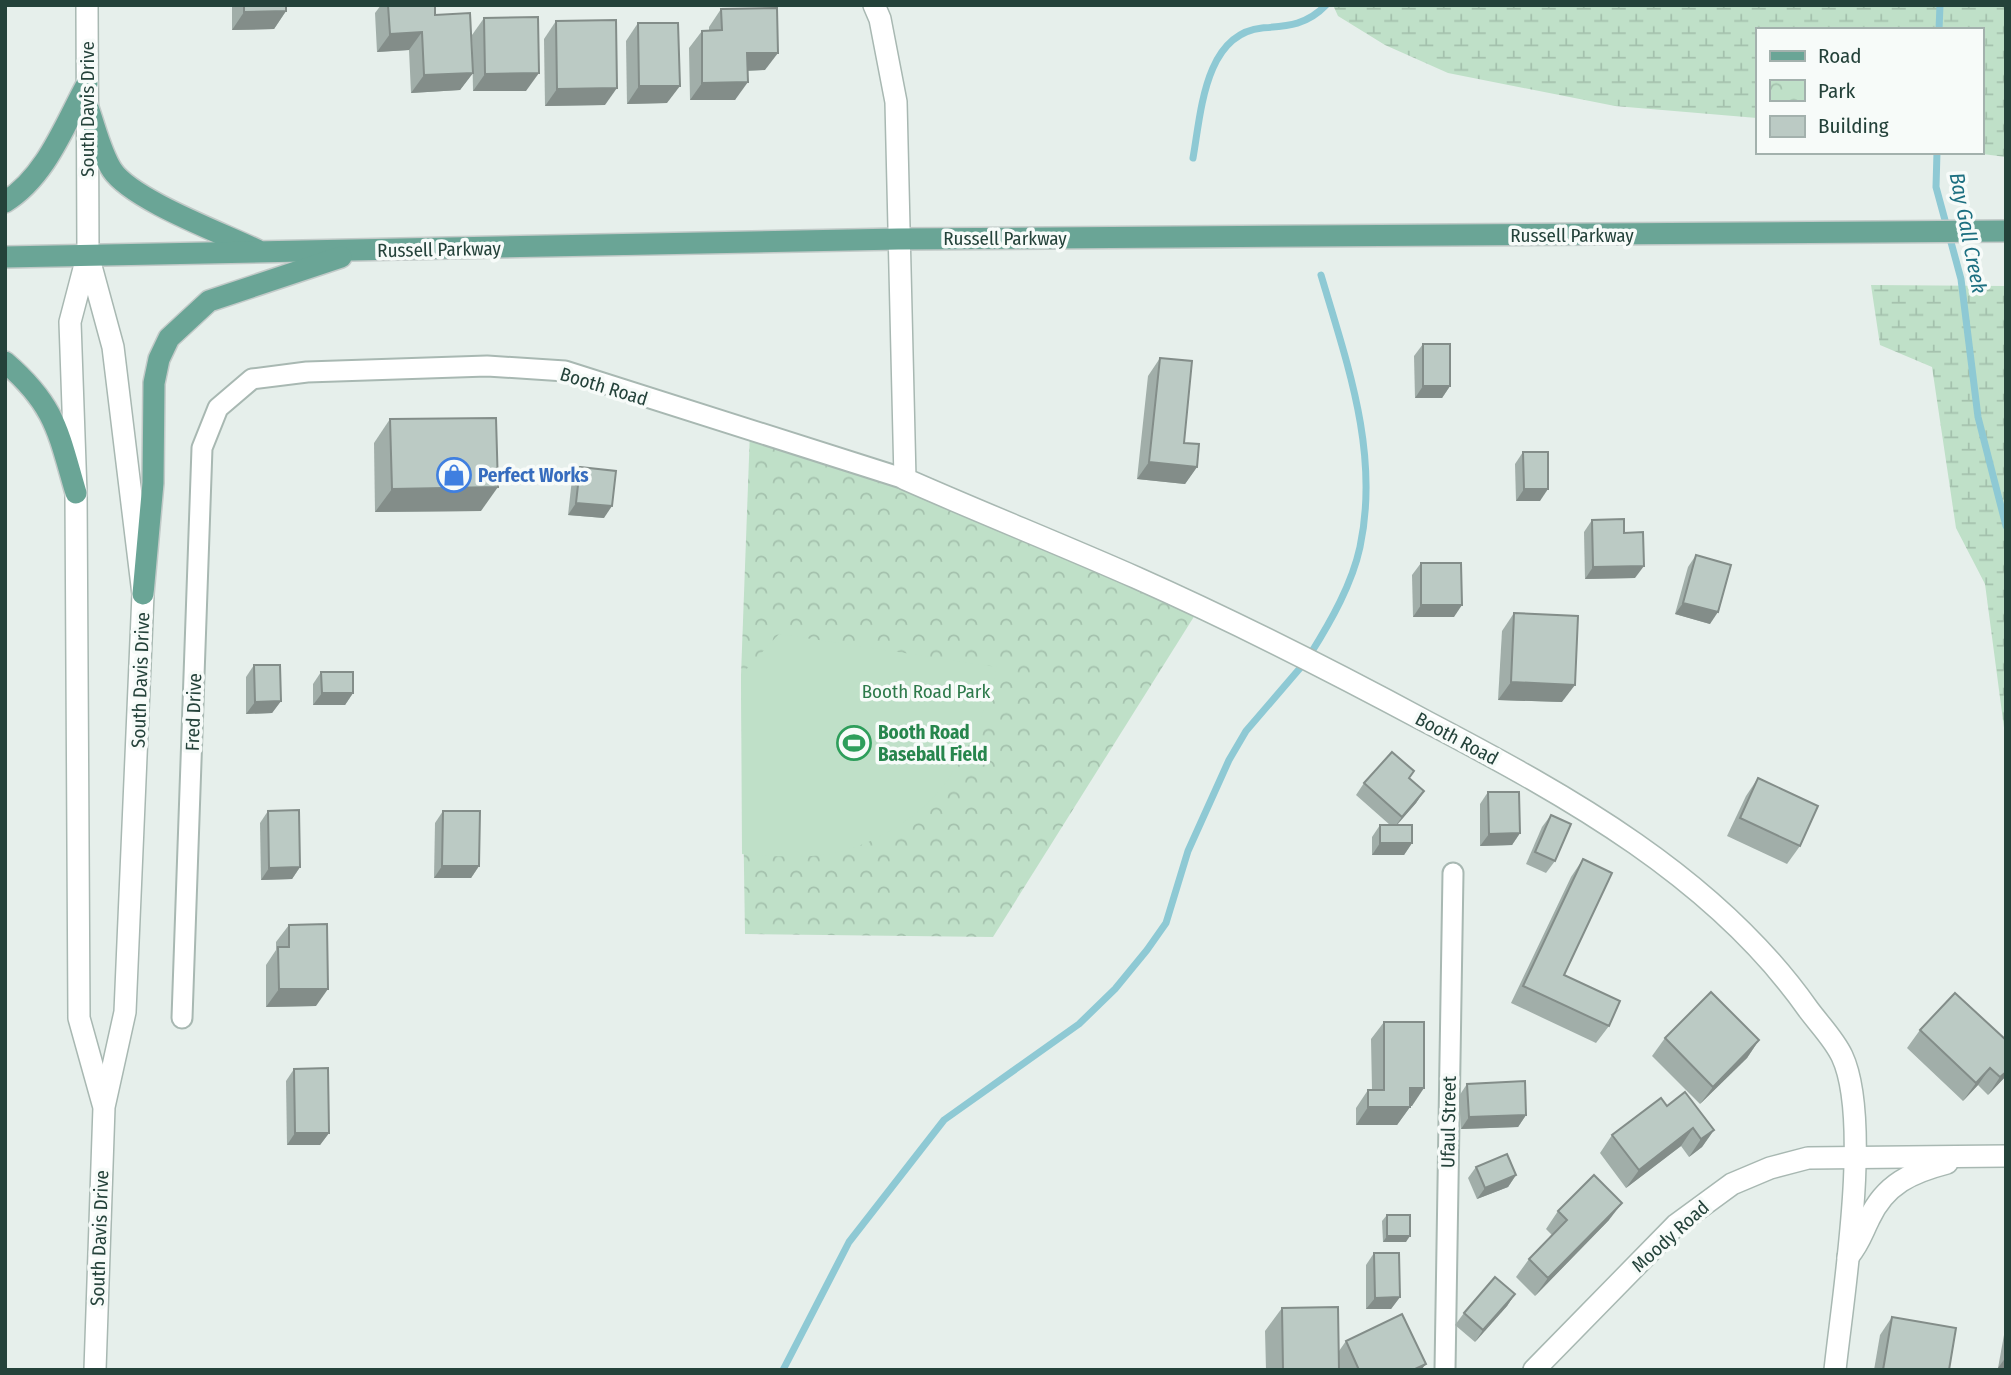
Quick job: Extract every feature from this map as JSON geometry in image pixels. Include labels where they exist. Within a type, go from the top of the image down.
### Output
[{"type":"main road","points":[[5,202],[23,190],[47,159],[87,94]]},
{"type":"main road","points":[[87,94],[106,157],[121,180],[149,198],[262,252]]},
{"type":"main road","name":"Russell Parkway","points":[[5,257],[898,239],[2006,231]]},
{"type":"main road","points":[[143,594],[153,483],[154,383],[159,359],[169,338],[209,301],[364,250]]},
{"type":"main road","points":[[5,362],[31,384],[54,419],[76,493]]},
{"type":"street","name":"South Davis Drive","points":[[87,5],[88,254],[113,347],[143,594],[125,1012],[104,1107],[95,1370]]},
{"type":"street","points":[[873,5],[880,19],[896,102],[905,479]]},
{"type":"street","name":"South Davis Drive","points":[[88,254],[70,322],[76,493],[79,1018],[104,1107]]},
{"type":"street","name":"Booth Road","points":[[218,408],[252,379],[307,372],[487,366],[565,371],[905,479],[1136,577],[1307,657],[1538,782],[1683,876],[1780,970],[1842,1055],[1855,1098],[1854,1157],[1848,1257],[1835,1370]]},
{"type":"street","name":"Fred Drive","points":[[182,1018],[202,448],[218,408]]},
{"type":"street","name":"Ufaul Street","points":[[1445,1370],[1453,873]]},
{"type":"street","name":"Moody Road","points":[[1534,1370],[1676,1225],[1732,1184],[1770,1168],[1808,1158],[2006,1156]]},
{"type":"street","points":[[1848,1257],[1864,1238],[1875,1207],[1899,1180],[1915,1172],[1973,1157]]},
{"type":"green space","points":[[1333,5],[2006,5],[2006,157],[1983,154],[1983,28],[1756,28],[1756,118],[1615,106],[1448,73],[1385,45],[1338,16]]},
{"type":"green space","points":[[1871,285],[2006,286],[2006,743],[1985,584],[1956,528],[1932,367],[1880,345]]},
{"type":"green space","name":"Booth Road Park","points":[[750,431],[905,479],[1200,607],[993,937],[745,934],[741,675]]},
{"type":"green space","name":"Booth Road Baseball Field","points":[[779,634],[997,667],[974,733],[957,766],[938,792],[900,825],[853,848],[812,856],[742,854],[741,675]]},
{"type":"building","points":[[244,5],[286,5],[286,11],[244,12]]},
{"type":"building","points":[[388,5],[435,5],[435,15],[470,13],[473,73],[424,75],[422,32],[390,34]]},
{"type":"building","points":[[777,8],[778,53],[747,53],[748,82],[702,83],[702,31],[722,30],[721,9]]},
{"type":"building","points":[[538,17],[539,73],[485,74],[484,18]]},
{"type":"building","points":[[616,20],[617,88],[557,89],[556,21]]},
{"type":"building","points":[[638,23],[678,23],[680,86],[639,86]]},
{"type":"building","points":[[1423,344],[1450,344],[1450,386],[1423,386]]},
{"type":"building","points":[[1160,358],[1192,361],[1184,443],[1199,444],[1197,467],[1149,462]]},
{"type":"building","points":[[496,418],[498,487],[392,489],[390,419]]},
{"type":"building","points":[[1523,452],[1548,452],[1548,489],[1524,489]]},
{"type":"building","points":[[580,467],[616,471],[612,506],[576,503]]},
{"type":"building","points":[[1624,519],[1624,533],[1643,532],[1644,566],[1593,567],[1592,520]]},
{"type":"building","points":[[1696,555],[1731,565],[1718,612],[1683,603]]},
{"type":"building","points":[[1421,563],[1461,563],[1462,605],[1421,605]]},
{"type":"building","points":[[1514,613],[1578,616],[1575,685],[1511,682]]},
{"type":"building","points":[[254,665],[280,665],[281,701],[255,702]]},
{"type":"building","points":[[321,672],[353,672],[353,693],[322,693]]},
{"type":"building","points":[[1392,752],[1414,771],[1409,778],[1424,791],[1402,817],[1364,783]]},
{"type":"building","points":[[1758,778],[1818,806],[1800,846],[1740,818]]},
{"type":"building","points":[[1488,792],[1519,792],[1520,833],[1489,834]]},
{"type":"building","points":[[299,810],[300,867],[269,868],[268,811]]},
{"type":"building","points":[[443,811],[480,811],[479,866],[442,866]]},
{"type":"building","points":[[1551,815],[1571,824],[1555,861],[1535,852]]},
{"type":"building","points":[[1380,825],[1412,825],[1412,843],[1380,843]]},
{"type":"building","points":[[1583,859],[1612,873],[1564,975],[1620,1001],[1609,1026],[1523,986]]},
{"type":"building","points":[[327,924],[328,989],[279,989],[278,947],[289,947],[289,925]]},
{"type":"building","points":[[1711,992],[1759,1040],[1713,1087],[1665,1038]]},
{"type":"building","points":[[1955,993],[2006,1040],[2006,1072],[2000,1077],[1990,1068],[1976,1083],[1920,1030]]},
{"type":"building","points":[[1384,1022],[1424,1022],[1424,1088],[1410,1088],[1410,1107],[1368,1107],[1368,1090],[1384,1090]]},
{"type":"building","points":[[328,1068],[329,1133],[295,1133],[294,1069]]},
{"type":"building","points":[[1525,1081],[1526,1115],[1469,1117],[1467,1084]]},
{"type":"building","points":[[1685,1092],[1714,1130],[1701,1139],[1693,1128],[1639,1170],[1612,1135],[1661,1098],[1667,1106]]},
{"type":"building","points":[[1507,1154],[1516,1175],[1485,1188],[1476,1167]]},
{"type":"building","points":[[1594,1175],[1622,1203],[1548,1278],[1529,1259],[1567,1220],[1558,1211]]},
{"type":"building","points":[[1387,1215],[1410,1215],[1410,1236],[1387,1236]]},
{"type":"building","points":[[1374,1253],[1399,1253],[1400,1297],[1375,1298]]},
{"type":"building","points":[[1495,1277],[1515,1294],[1483,1330],[1464,1313]]},
{"type":"building","points":[[1338,1307],[1339,1370],[1283,1370],[1282,1308]]},
{"type":"building","points":[[1402,1314],[1426,1364],[1413,1370],[1359,1370],[1346,1341]]},
{"type":"building","points":[[1892,1317],[1956,1328],[1949,1370],[1883,1370]]},
{"type":"waterway","points":[[1193,158],[1209,79],[1217,60],[1228,45],[1243,34],[1304,21],[1326,5]]},
{"type":"waterway","name":"Bay Gall Creek","points":[[1939,28],[1940,5]]},
{"type":"waterway","name":"Bay Gall Creek","points":[[1937,154],[1936,187],[1961,279],[1978,417],[2006,526]]},
{"type":"waterway","points":[[1311,653],[1352,575],[1360,547],[1366,477],[1358,409],[1321,275]]},
{"type":"waterway","points":[[783,1370],[849,1242],[944,1120],[1079,1024],[1115,989],[1147,950],[1166,923],[1188,851],[1229,760],[1246,731],[1301,667]]},
{"type":"place","name":"Perfect Works","points":[[454,475]]},
{"type":"place","name":"Booth Road Baseball Field","points":[[854,743]]}]
